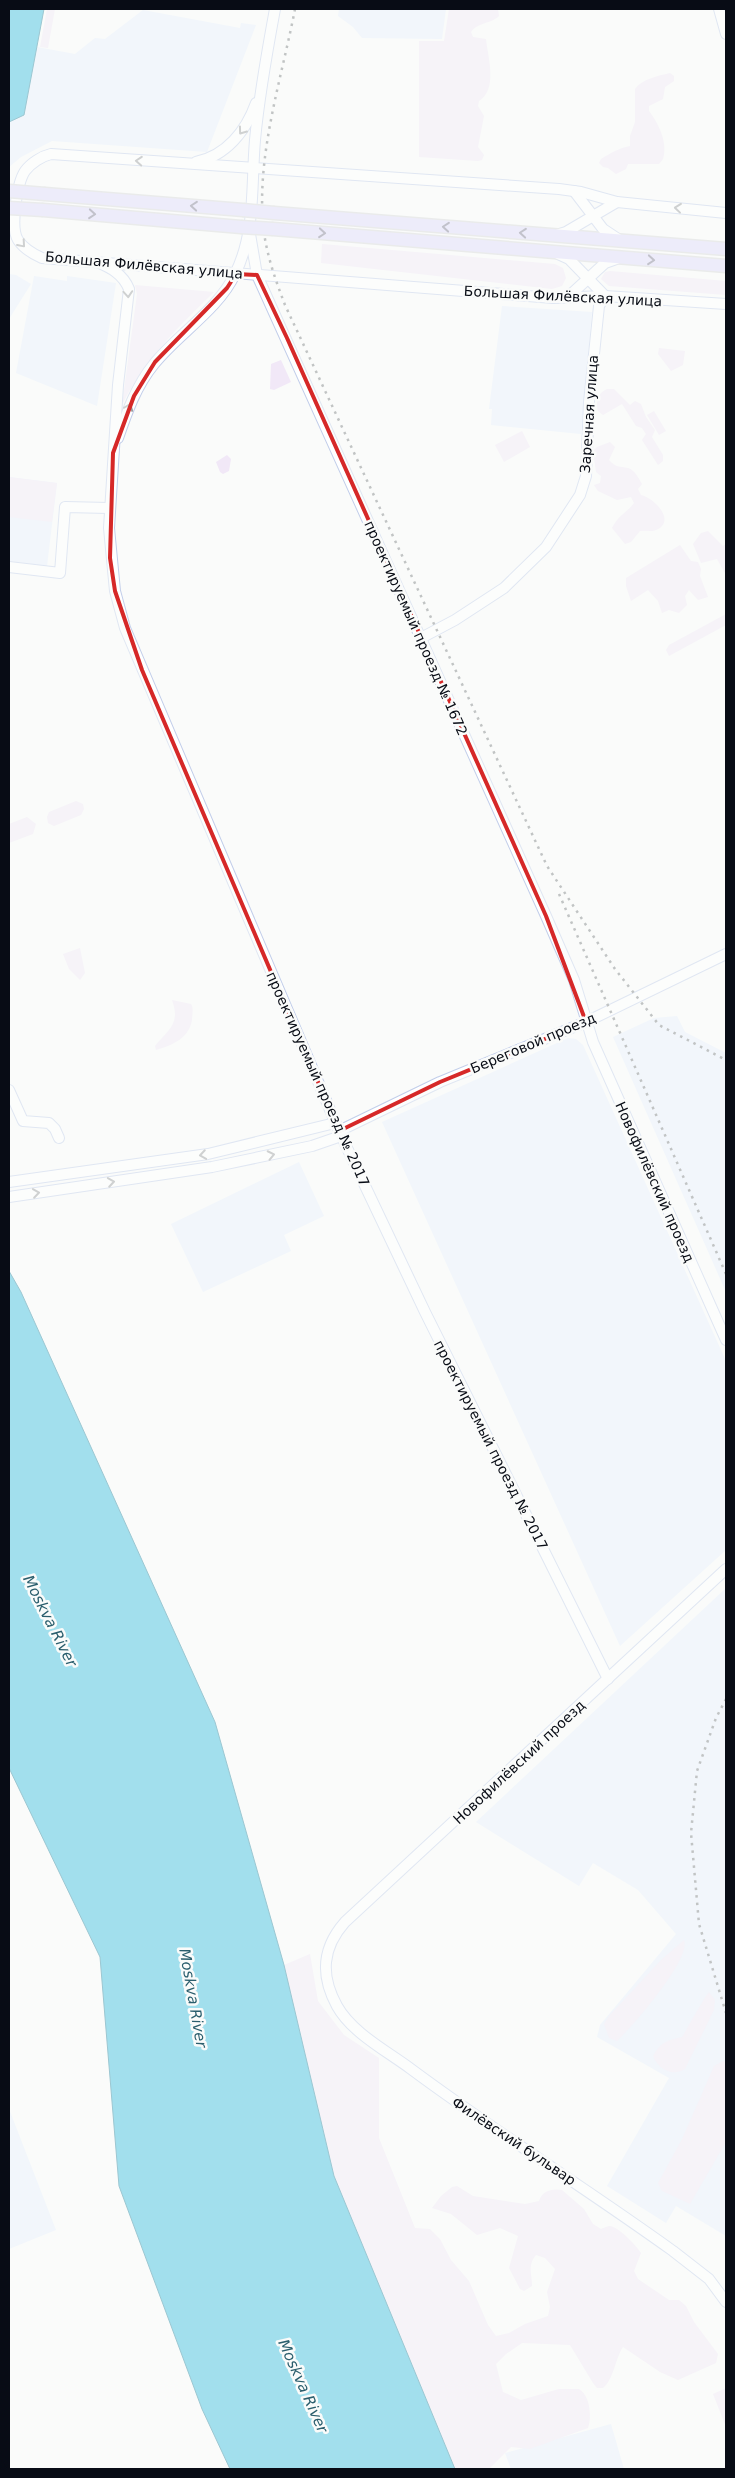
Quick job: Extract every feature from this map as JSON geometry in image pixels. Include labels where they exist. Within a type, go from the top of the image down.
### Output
[{"type":"main road","points":[[9,191],[726,249]]},
{"type":"main road","points":[[9,208],[245,230],[273,229],[726,266]]},
{"type":"street","points":[[245,230],[255,169],[255,142],[262,87],[275,9]]},
{"type":"street","points":[[720,9],[726,34]]},
{"type":"street","points":[[188,164],[213,156],[234,142],[252,114],[262,87]]},
{"type":"street","name":"Большая Филёвская улица","points":[[726,213],[617,202],[559,189],[51,154],[42,156],[25,171],[19,186],[14,223],[17,239],[29,252],[42,258],[562,298],[605,296],[726,304]]},
{"type":"street","points":[[559,189],[572,195],[578,204],[578,217],[570,229]]},
{"type":"street","points":[[574,191],[607,233],[624,241]]},
{"type":"street","points":[[552,235],[570,229],[617,202]]},
{"type":"street","name":"проектируемый проезд № 2017","points":[[113,454],[134,396],[142,380],[155,362],[228,288],[236,274],[245,230]]},
{"type":"street","name":"проектируемый проезд № 1672","points":[[245,230],[257,275],[574,980],[586,1022]]},
{"type":"street","points":[[550,252],[565,257],[572,262],[605,296]]},
{"type":"street","points":[[562,298],[576,293],[605,263],[622,258]]},
{"type":"street","name":"проектируемый проезд № 2017","points":[[97,262],[115,271],[125,279],[129,289],[118,385],[109,508],[110,558],[115,591],[125,628],[338,1130],[425,1312],[608,1679]]},
{"type":"street","points":[[562,298],[569,293],[576,283],[576,270],[572,262]]},
{"type":"street","name":"Заречная улица","points":[[421,638],[455,620],[504,588],[546,547],[580,495],[586,476],[589,402],[599,306],[605,296]]},
{"type":"street","points":[[9,567],[60,573],[65,507],[109,508]]},
{"type":"street","name":"Береговой проезд","points":[[338,1130],[440,1082],[586,1022],[726,954]]},
{"type":"street","name":"Новофилёвский проезд","points":[[586,1022],[644,1159],[726,1340]]},
{"type":"street","points":[[9,1090],[21,1119],[28,1123],[48,1123],[55,1129],[60,1138]]},
{"type":"street","points":[[9,1182],[208,1154],[338,1130]]},
{"type":"street","points":[[9,1197],[212,1167],[312,1146],[338,1130]]},
{"type":"street","name":"Новофилёвский проезд","points":[[325,1963],[329,1942],[345,1922],[726,1569]]},
{"type":"street","name":"Филёвский бульвар","points":[[325,1963],[330,1987],[337,2006],[358,2030],[449,2097],[673,2251],[709,2280],[726,2302]]},
{"type":"highlighted area","points":[[236,274],[257,275],[287,338],[546,916],[586,1022],[440,1082],[339,1131],[142,670],[115,591],[110,558],[113,453],[134,396],[155,362],[227,288]]},
{"type":"shaded area","points":[[47,9],[55,9],[48,48],[40,47]]},
{"type":"shaded area","points":[[339,9],[446,9],[442,39],[362,38],[353,27],[338,16]]},
{"type":"shaded area","points":[[449,9],[498,9],[499,16],[496,19],[477,26],[471,32],[473,37],[486,39],[490,64],[488,89],[485,96],[479,101],[478,106],[484,116],[478,147],[484,155],[482,160],[478,161],[419,157],[419,41],[444,41]]},
{"type":"shaded area","points":[[143,10],[240,28],[241,23],[256,25],[207,152],[52,141],[21,157],[9,167],[9,122],[24,115],[37,47],[75,54],[95,38],[105,39]]},
{"type":"shaded area","points":[[670,73],[674,76],[674,81],[665,87],[663,99],[649,106],[649,111],[659,128],[663,140],[663,159],[659,164],[628,164],[626,169],[616,174],[603,167],[599,163],[601,159],[619,149],[630,146],[630,136],[635,122],[635,89],[646,80]]},
{"type":"shaded area","points":[[322,244],[555,264],[563,268],[566,278],[562,286],[552,289],[321,263]]},
{"type":"shaded area","points":[[605,272],[726,281],[726,295],[609,286],[601,279]]},
{"type":"shaded area","points":[[9,274],[16,275],[31,284],[9,319]]},
{"type":"shaded area","points":[[34,276],[67,281],[67,276],[116,283],[97,406],[16,373]]},
{"type":"shaded area","points":[[135,285],[214,292],[163,344],[141,373],[122,405],[137,294]]},
{"type":"shaded area","points":[[502,306],[592,312],[581,434],[491,425],[492,409],[489,409]]},
{"type":"shaded area","points":[[659,348],[685,351],[683,365],[671,371],[658,354]]},
{"type":"shaded area","points":[[281,360],[291,382],[274,390],[270,389],[271,364]]},
{"type":"shaded area","points":[[607,389],[614,389],[630,405],[635,401],[641,404],[646,417],[655,430],[652,437],[663,455],[663,461],[658,465],[642,440],[646,434],[642,428],[636,426],[622,404],[603,415],[598,411],[598,398]]},
{"type":"shaded area","points":[[654,411],[666,431],[659,435],[647,415]]},
{"type":"shaded area","points":[[522,431],[530,447],[504,462],[495,445]]},
{"type":"shaded area","points":[[610,442],[615,447],[609,460],[611,463],[628,468],[635,473],[642,484],[638,489],[641,495],[652,500],[664,516],[662,526],[654,531],[640,531],[631,542],[625,544],[612,528],[617,520],[634,503],[631,497],[617,500],[598,491],[594,485],[600,483],[601,476],[596,472],[593,451],[597,447]]},
{"type":"shaded area","points":[[227,455],[231,459],[229,471],[223,474],[220,472],[216,462]]},
{"type":"shaded area","points":[[9,477],[57,483],[47,566],[9,561]]},
{"type":"shaded area","points":[[9,477],[57,483],[52,522],[9,517]]},
{"type":"shaded area","points":[[708,531],[723,546],[726,544],[726,575],[717,559],[701,563],[693,544],[701,533]]},
{"type":"shaded area","points":[[680,545],[691,561],[698,562],[701,569],[700,576],[708,597],[698,600],[689,590],[685,596],[687,605],[679,613],[669,610],[662,613],[658,601],[648,590],[631,601],[626,586],[626,578]]},
{"type":"shaded area","points":[[726,614],[726,625],[669,656],[666,650],[669,645]]},
{"type":"shaded area","points":[[76,801],[83,804],[84,809],[81,815],[54,826],[48,823],[47,817],[49,812]]},
{"type":"shaded area","points":[[27,817],[36,824],[33,834],[9,843],[9,824]]},
{"type":"shaded area","points":[[80,948],[85,973],[80,980],[69,969],[63,954]]},
{"type":"shaded area","points":[[172,1000],[191,1004],[192,1020],[184,1036],[168,1046],[156,1050],[155,1046],[174,1021],[175,1015]]},
{"type":"shaded area","points":[[677,1016],[685,1032],[726,1053],[726,1292],[613,1037],[654,1018]]},
{"type":"shaded area","points":[[568,1038],[576,1039],[583,1045],[726,1361],[726,1550],[620,1646],[382,1122]]},
{"type":"shaded area","points":[[299,1162],[324,1216],[284,1235],[291,1251],[203,1292],[171,1224]]},
{"type":"shaded area","points":[[726,1588],[726,2236],[676,2206],[666,2223],[607,2186],[669,2078],[597,2037],[600,2025],[676,1934],[638,1890],[593,1863],[579,1886],[476,1822]]},
{"type":"shaded area","points":[[684,1940],[684,1949],[679,1961],[659,1992],[617,2041],[609,2038],[604,2024],[609,2016],[661,1960]]},
{"type":"shaded area","points":[[310,1954],[318,2001],[344,2035],[379,2058],[379,2138],[415,2228],[430,2229],[440,2239],[451,2260],[469,2281],[488,2325],[496,2336],[509,2333],[525,2324],[548,2316],[550,2307],[547,2292],[555,2269],[545,2258],[536,2255],[531,2266],[532,2286],[524,2291],[520,2289],[509,2268],[518,2236],[500,2228],[477,2235],[451,2214],[432,2208],[441,2196],[452,2187],[457,2186],[473,2196],[525,2204],[539,2201],[542,2195],[548,2191],[562,2190],[584,2209],[593,2224],[601,2229],[609,2226],[617,2229],[635,2246],[641,2253],[634,2271],[638,2279],[669,2300],[679,2300],[686,2306],[694,2322],[718,2354],[716,2363],[678,2380],[660,2372],[623,2347],[607,2384],[603,2388],[597,2388],[570,2345],[522,2343],[496,2364],[503,2392],[521,2400],[559,2389],[579,2389],[588,2401],[590,2418],[588,2428],[530,2449],[511,2447],[489,2469],[455,2469],[334,2176],[284,1965]]},
{"type":"shaded area","points":[[709,1992],[715,2000],[714,2010],[685,2069],[670,2072],[662,2068],[653,2056],[664,2043],[682,2037]]},
{"type":"shaded area","points":[[723,2061],[726,2062],[726,2142],[690,2204],[662,2191],[658,2183],[682,2139],[714,2066]]},
{"type":"shaded area","points":[[9,2109],[56,2230],[9,2249]]},
{"type":"shaded area","points":[[726,2388],[726,2427],[713,2394]]},
{"type":"shaded area","points":[[611,2424],[624,2469],[511,2469],[505,2453]]},
{"type":"water","points":[[9,9],[44,9],[24,115],[9,122]]},
{"type":"water","name":"Moskva River","points":[[9,1271],[21,1292],[215,1722],[284,1965],[334,2176],[455,2469],[230,2469],[202,2409],[119,2186],[100,1957],[9,1768]]},
{"type":"railway","points":[[295,9],[270,124],[263,182],[262,211],[265,239],[271,264],[285,305],[547,866],[615,969],[659,1025],[726,1060]]},
{"type":"railway","points":[[559,894],[726,1274]]},
{"type":"railway","points":[[726,1699],[716,1718],[697,1771],[691,1833],[699,1924],[726,2013]]}]
